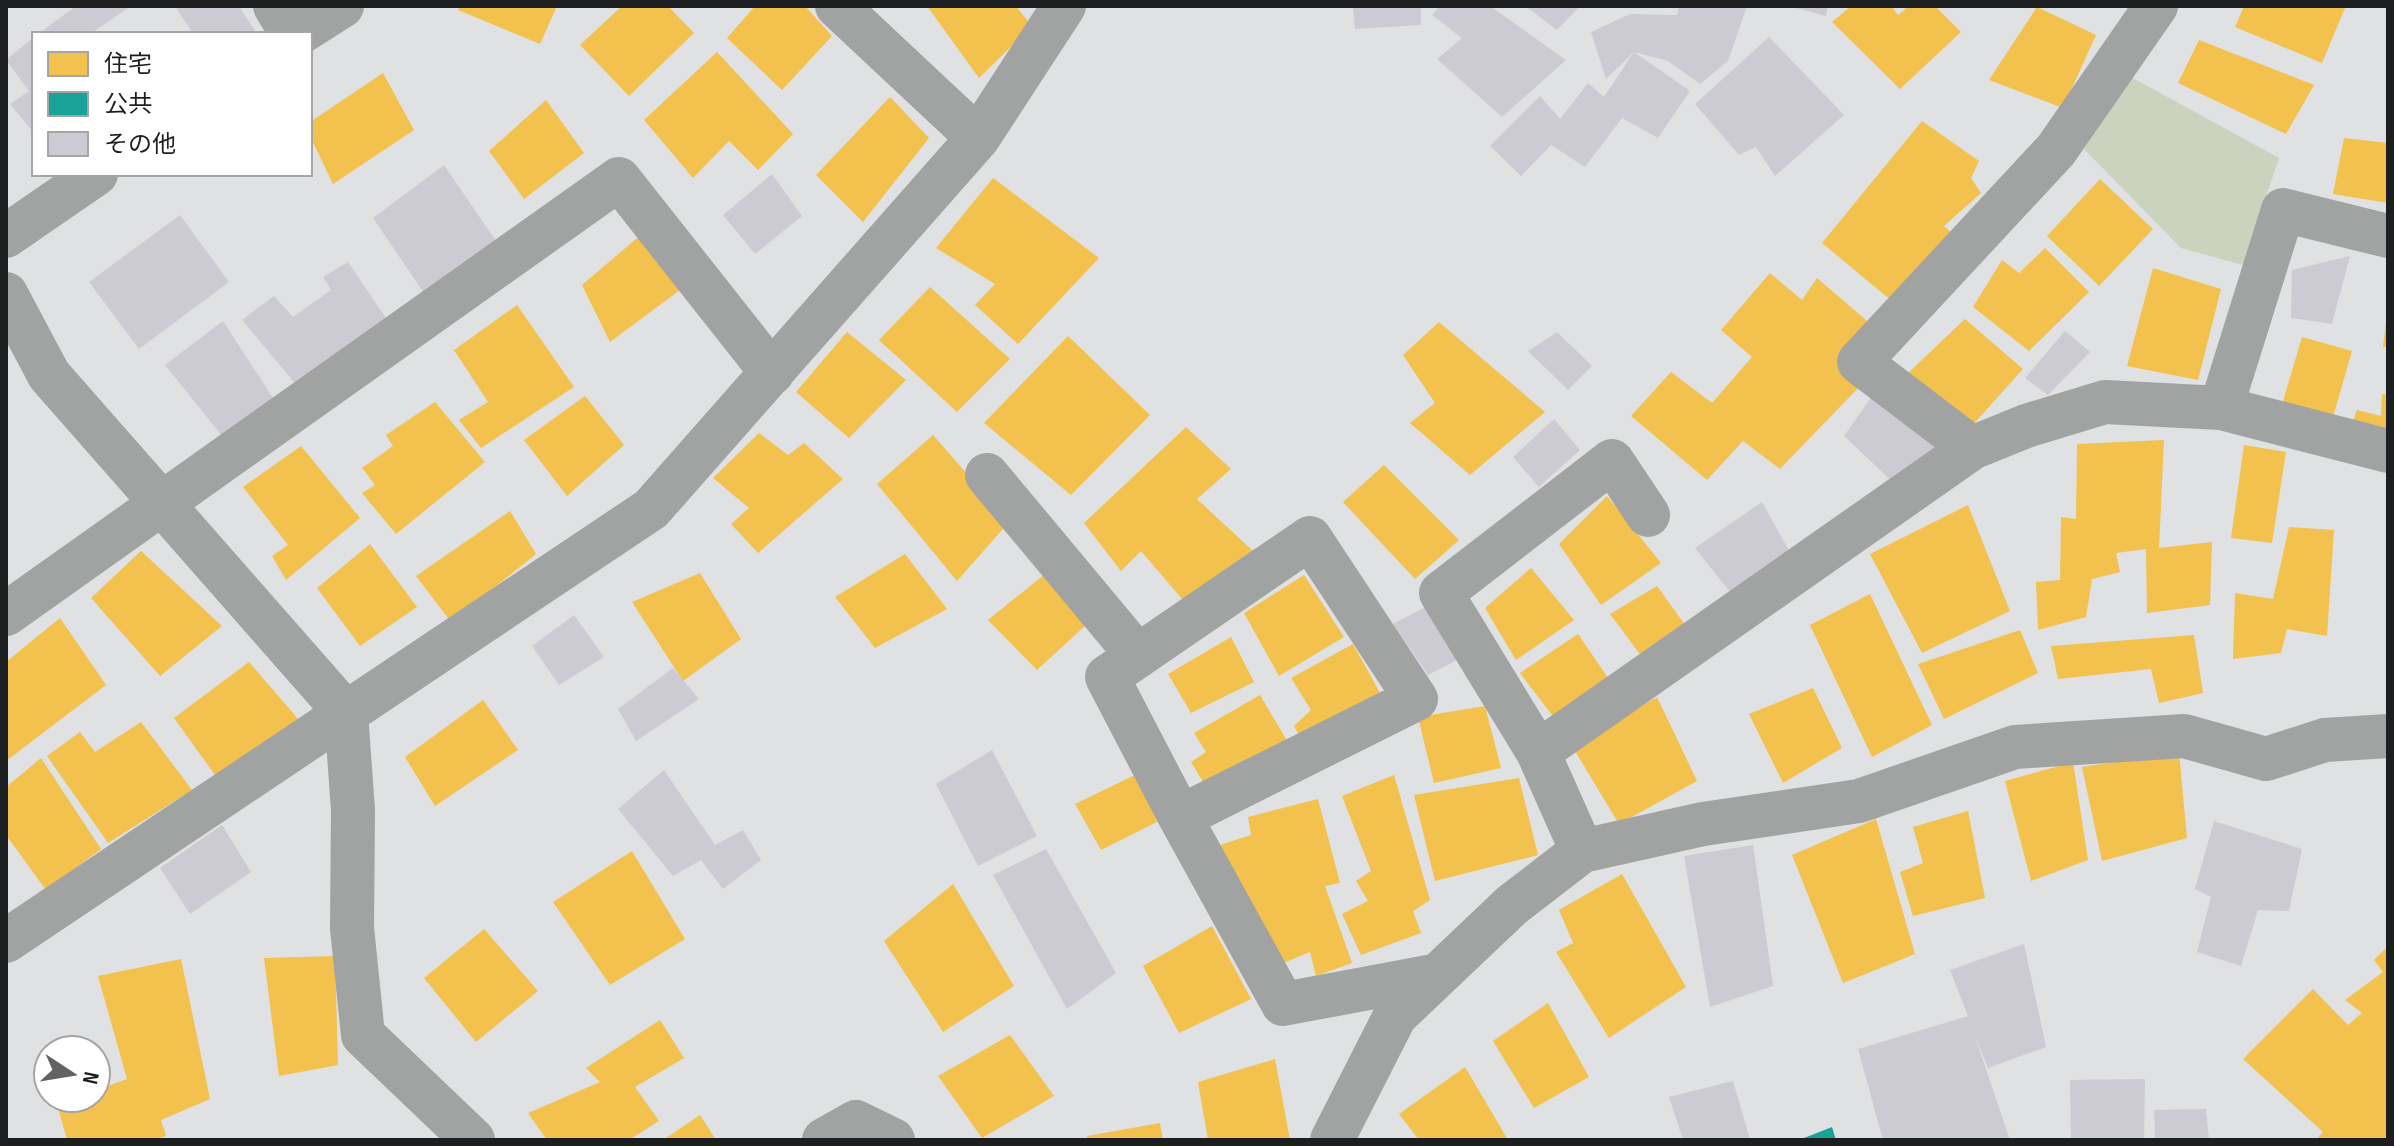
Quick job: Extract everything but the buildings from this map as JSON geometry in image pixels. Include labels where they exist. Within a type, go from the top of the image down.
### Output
[{"type":"street","points":[[275,6],[294,32]]},
{"type":"street","points":[[298,32],[342,6]]},
{"type":"street","points":[[837,6],[978,138]]},
{"type":"street","points":[[6,941],[651,509],[978,138],[1064,6]]},
{"type":"street","points":[[1972,448],[1859,362],[2056,150],[2153,7]]},
{"type":"street","points":[[6,236],[93,176]]},
{"type":"street","points":[[6,614],[619,179],[772,373]]},
{"type":"street","points":[[2221,408],[2283,210],[2388,236]]},
{"type":"street","points":[[6,294],[49,375],[346,713],[353,810],[352,928],[363,1035],[473,1140]]},
{"type":"street","points":[[1538,752],[1972,448],[2026,426],[2105,402],[2221,408],[2388,451]]},
{"type":"street","points":[[1582,851],[1538,752],[1441,593],[1612,461],[1648,515]]},
{"type":"street","points":[[987,475],[1138,656]]},
{"type":"street","points":[[1180,817],[1416,699],[1310,538],[1107,677],[1180,817],[1283,1004],[1438,975]]},
{"type":"street","points":[[1332,1140],[1395,1016],[1512,905],[1582,851],[1703,824],[1859,801],[2015,747],[2184,736],[2266,759],[2325,740],[2388,736]]},
{"type":"street","points":[[824,1140],[856,1122],[893,1140]]},
{"type":"green space","points":[[2129,76],[2279,158],[2243,265],[2181,248],[2084,149]]}]
